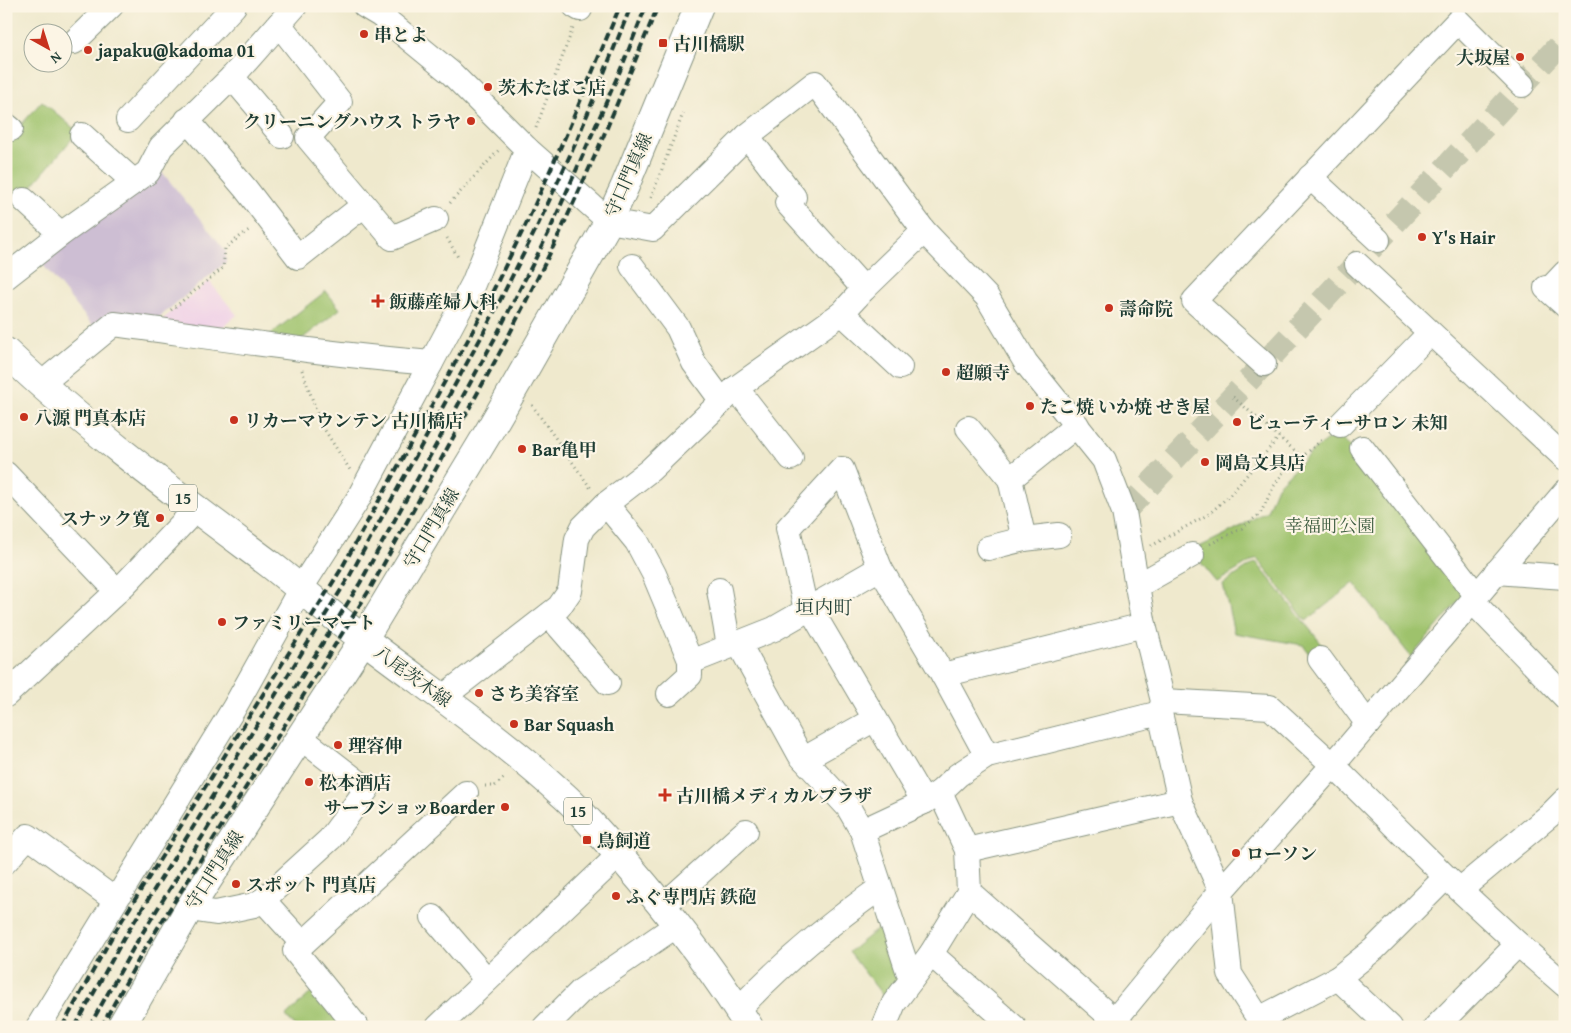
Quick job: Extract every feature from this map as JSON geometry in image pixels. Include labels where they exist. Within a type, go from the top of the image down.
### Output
[{"type":"main road","name":"守口門真線","points":[[121,1027],[189,909],[363,640],[488,433],[609,221],[699,6]]},
{"type":"main road","name":"八尾茨木線","points":[[6,352],[41,386],[129,458],[301,588],[363,640],[443,697],[564,795],[618,854],[670,916],[744,1018]]},
{"type":"street","points":[[74,42],[111,6]]},
{"type":"street","points":[[128,120],[234,6]]},
{"type":"street","points":[[6,277],[61,234],[148,172],[161,147],[232,77],[295,6]]},
{"type":"street","points":[[377,9],[451,72],[520,142],[609,221],[653,229],[747,136],[815,83],[924,231],[987,297],[1026,364],[1104,460],[1124,512],[1144,626],[1180,801],[1221,891],[1230,974],[1263,1023],[1338,978],[1454,883],[1550,815],[1565,800]]},
{"type":"street","points":[[1264,364],[1194,301],[1458,21],[1522,85]]},
{"type":"street","points":[[279,24],[340,102],[308,138],[392,238],[436,219]]},
{"type":"street","points":[[232,77],[282,136]]},
{"type":"street","points":[[187,120],[245,188],[298,257],[364,205]]},
{"type":"street","points":[[82,135],[134,182]]},
{"type":"street","points":[[747,136],[794,197],[787,203],[864,289]]},
{"type":"street","points":[[38,1027],[234,708],[301,588],[363,491],[473,284],[520,142]]},
{"type":"street","points":[[1310,177],[1378,240]]},
{"type":"street","points":[[24,200],[61,234]]},
{"type":"street","points":[[443,697],[559,607],[570,590],[577,538],[583,526],[604,505],[650,470],[729,394],[842,313],[924,231]]},
{"type":"street","points":[[1357,264],[1565,458]]},
{"type":"street","points":[[632,266],[678,328],[694,363],[729,394],[791,458]]},
{"type":"street","points":[[1553,294],[1565,273]]},
{"type":"street","points":[[842,313],[900,367]]},
{"type":"street","points":[[41,386],[52,374],[114,324],[384,359],[431,362]]},
{"type":"street","points":[[1340,425],[1430,333]]},
{"type":"street","points":[[1010,479],[1076,425]]},
{"type":"street","points":[[968,428],[1010,479],[1024,539]]},
{"type":"street","points":[[1362,448],[1475,599],[1565,696]]},
{"type":"street","points":[[884,1027],[894,1003],[931,954],[969,892],[967,850],[932,797],[875,719],[808,609],[788,528],[842,469],[880,568],[943,675],[986,756]]},
{"type":"street","points":[[6,474],[117,591]]},
{"type":"street","points":[[969,892],[1111,1023],[1221,891],[1333,765],[1565,492]]},
{"type":"street","points":[[604,505],[637,542],[654,574],[690,660],[690,675],[670,694]]},
{"type":"street","points":[[6,695],[117,591],[196,509]]},
{"type":"street","points":[[988,548],[1024,539],[1058,535]]},
{"type":"street","points":[[1137,586],[1192,555]]},
{"type":"street","points":[[690,660],[698,660],[774,629],[880,568]]},
{"type":"street","points":[[1496,572],[1565,576]]},
{"type":"street","points":[[719,590],[734,644],[795,747],[848,807],[862,831],[911,980]]},
{"type":"street","points":[[549,615],[608,683]]},
{"type":"street","points":[[943,675],[1144,626]]},
{"type":"street","points":[[1320,659],[1368,724]]},
{"type":"street","points":[[862,831],[932,797],[958,775],[986,756],[1162,707],[1270,707],[1333,765],[1518,944],[1565,985]]},
{"type":"street","points":[[804,759],[875,719]]},
{"type":"street","points":[[189,909],[216,913],[254,905],[263,900],[330,839],[367,789],[301,738]]},
{"type":"street","points":[[357,1027],[294,951],[466,793]]},
{"type":"street","points":[[967,850],[1180,801]]},
{"type":"street","points":[[545,1027],[581,991],[670,916],[746,831]]},
{"type":"street","points":[[6,861],[28,836],[115,900]]},
{"type":"street","points":[[438,1027],[618,854]]},
{"type":"street","points":[[744,1018],[764,983],[800,950],[880,888]]},
{"type":"street","points":[[263,900],[302,943]]},
{"type":"street","points":[[433,917],[487,980]]},
{"type":"street","points":[[1436,1027],[1518,944]]},
{"type":"street","points":[[931,954],[1014,1027]]},
{"type":"street","points":[[1338,978],[1390,1027]]},
{"type":"path","points":[[473,284],[436,219],[520,142],[578,8]]},
{"type":"path","points":[[148,328],[223,268],[225,248],[266,216]]},
{"type":"path","points":[[295,348],[321,424],[363,491]]},
{"type":"path","points":[[517,383],[604,505]]},
{"type":"path","points":[[1233,397],[1301,456]]},
{"type":"path","points":[[1192,555],[1242,528],[1260,514],[1282,473],[1340,425]]},
{"type":"path","points":[[1132,555],[1209,514],[1230,495],[1279,437]]},
{"type":"path","points":[[466,793],[482,786],[495,786],[524,761]]},
{"type":"shaded area","points":[[158,167],[226,251],[226,262],[151,324],[97,331],[39,260]]},
{"type":"shaded area","points":[[209,281],[237,315],[218,331],[157,324]]},
{"type":"green space","points":[[42,101],[78,132],[20,200],[6,188],[6,142]]},
{"type":"green space","points":[[326,291],[340,309],[298,342],[267,337]]},
{"type":"green space","name":"幸福町公園","points":[[1338,432],[1464,595],[1411,657],[1354,583],[1306,621],[1257,558],[1217,582],[1191,551],[1267,511],[1277,486],[1313,451]]},
{"type":"green space","points":[[1256,562],[1324,647],[1311,657],[1303,645],[1234,633],[1223,584]]},
{"type":"green space","points":[[887,921],[907,981],[887,1001],[849,952]]},
{"type":"green space","points":[[314,990],[347,1027],[296,1027],[286,1016]]},
{"type":"tunnel","points":[[1124,512],[1565,39]]},
{"type":"railway","points":[[62,1027],[114,933],[340,571],[475,327],[527,222],[620,6]]},
{"type":"railway","points":[[75,1027],[124,938],[349,577],[484,332],[537,227],[577,140],[631,6]]},
{"type":"railway","points":[[89,1027],[135,945],[360,583],[495,338],[549,232],[623,64],[646,6]]},
{"type":"railway","points":[[101,1027],[144,950],[370,589],[505,343],[558,237],[598,149],[658,6]]},
{"type":"place","name":"串とよ","points":[[364,34]]},
{"type":"place","name":"古川橋駅","points":[[663,43]]},
{"type":"place","name":"japaku@kadoma 01","points":[[88,50]]},
{"type":"place","name":"大坂屋","points":[[1520,57]]},
{"type":"place","name":"茨木たばこ店","points":[[488,87]]},
{"type":"place","name":"クリーニングハウス トラヤ","points":[[471,121]]},
{"type":"place","name":"Y's Hair","points":[[1422,237]]},
{"type":"place","name":"飯藤産婦人科","points":[[378,301]]},
{"type":"place","name":"壽命院","points":[[1109,308]]},
{"type":"place","name":"超願寺","points":[[946,372]]},
{"type":"place","name":"たこ焼 いか焼 せき屋","points":[[1030,406]]},
{"type":"place","name":"八源 門真本店","points":[[24,417]]},
{"type":"place","name":"リカーマウンテン 古川橋店","points":[[234,420]]},
{"type":"place","name":"ビューティーサロン 未知","points":[[1237,422]]},
{"type":"place","name":"Bar亀甲","points":[[522,449]]},
{"type":"place","name":"岡島文具店","points":[[1205,462]]},
{"type":"place","name":"スナック寛","points":[[160,518]]},
{"type":"place","name":"ファミリーマート","points":[[222,622]]},
{"type":"place","name":"さち美容室","points":[[479,693]]},
{"type":"place","name":"Bar Squash","points":[[514,724]]},
{"type":"place","name":"理容伸","points":[[338,745]]},
{"type":"place","name":"松本酒店","points":[[309,782]]},
{"type":"place","name":"古川橋メディカルプラザ","points":[[665,795]]},
{"type":"place","name":"サーフショッBoarder","points":[[505,807]]},
{"type":"place","name":"鳥飼道","points":[[587,840]]},
{"type":"place","name":"ローソン","points":[[1236,853]]},
{"type":"place","name":"スポット 門真店","points":[[236,884]]},
{"type":"place","name":"ふぐ専門店 鉄砲","points":[[616,896]]},
{"type":"district","name":"垣内町","points":[[824,607]]}]
